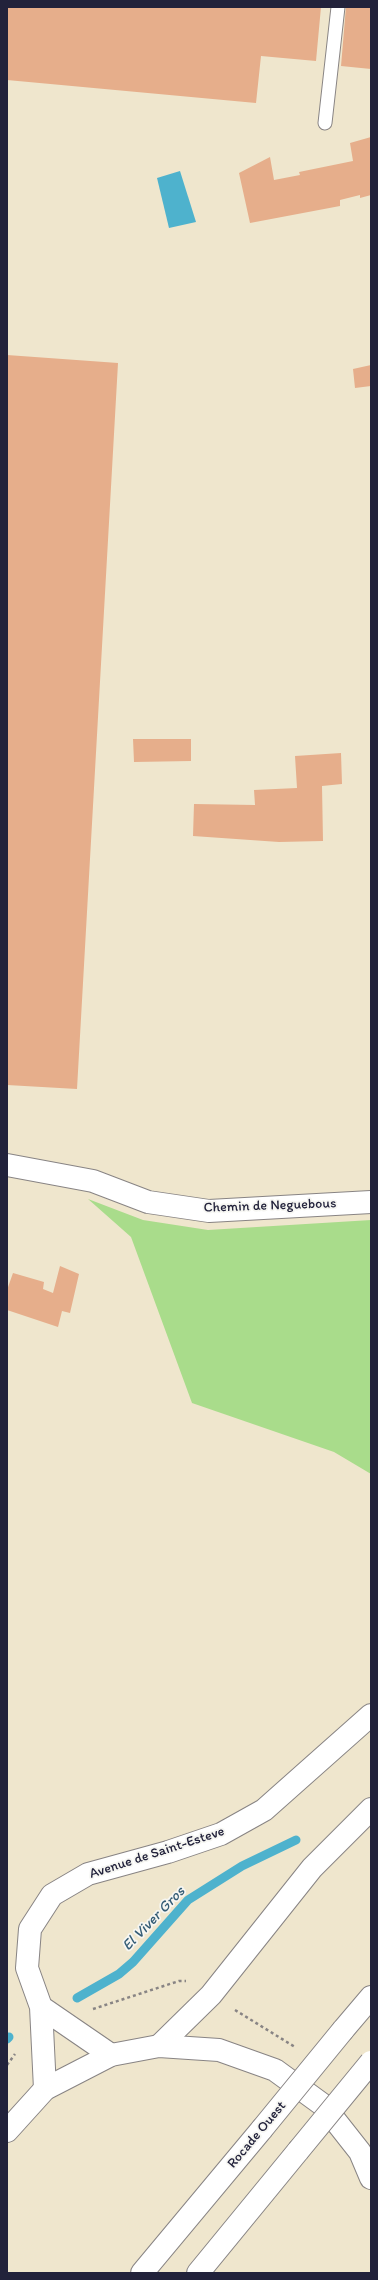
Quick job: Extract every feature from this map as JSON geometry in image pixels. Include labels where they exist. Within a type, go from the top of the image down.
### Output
[{"type":"main road","name":"Chemin de Neguebous","points":[[7,1165],[93,1181],[148,1202],[209,1211],[371,1202]]},
{"type":"main road","name":"Avenue de Saint-Esteve","points":[[45,2089],[41,2007],[27,1968],[30,1929],[52,1895],[88,1874],[168,1852],[221,1834],[264,1810],[371,1715]]},
{"type":"main road","points":[[159,2046],[211,1995],[312,1868],[371,1809]]},
{"type":"main road","name":"Rocade Ouest","points":[[142,2273],[371,1997]]},
{"type":"main road","points":[[41,2007],[111,2055]]},
{"type":"main road","points":[[7,2131],[45,2089],[111,2055],[159,2046],[219,2050],[275,2070],[323,2105],[360,2152],[371,2178]]},
{"type":"main road","points":[[198,2273],[371,2062]]},
{"type":"lane","points":[[325,123],[338,7]]},
{"type":"green space","points":[[88,1199],[143,1220],[208,1230],[371,1220],[371,1474],[334,1452],[192,1403],[131,1237]]},
{"type":"water","points":[[180,171],[196,222],[169,228],[157,178]]},
{"type":"building","points":[[7,7],[321,7],[316,61],[261,56],[256,103],[7,80]]},
{"type":"building","points":[[346,7],[371,7],[371,69],[341,66]]},
{"type":"building","points":[[371,137],[371,195],[360,198],[360,195],[340,200],[340,206],[250,223],[239,173],[270,157],[274,180],[300,175],[299,172],[353,161],[350,143]]},
{"type":"building","points":[[7,355],[118,363],[77,1089],[7,1085]]},
{"type":"building","points":[[371,365],[371,386],[355,388],[353,369]]},
{"type":"building","points":[[133,739],[191,739],[191,761],[134,762]]},
{"type":"building","points":[[341,753],[342,784],[322,786],[323,841],[279,842],[193,836],[194,804],[255,805],[254,790],[297,788],[295,756]]},
{"type":"building","points":[[60,1266],[79,1274],[70,1313],[62,1311],[58,1327],[7,1310],[7,1290],[13,1273],[44,1282],[43,1289],[53,1293]]},
{"type":"waterway","name":"El Viver Gros","points":[[77,1998],[119,1974],[133,1962],[188,1900],[242,1866],[296,1840]]}]
